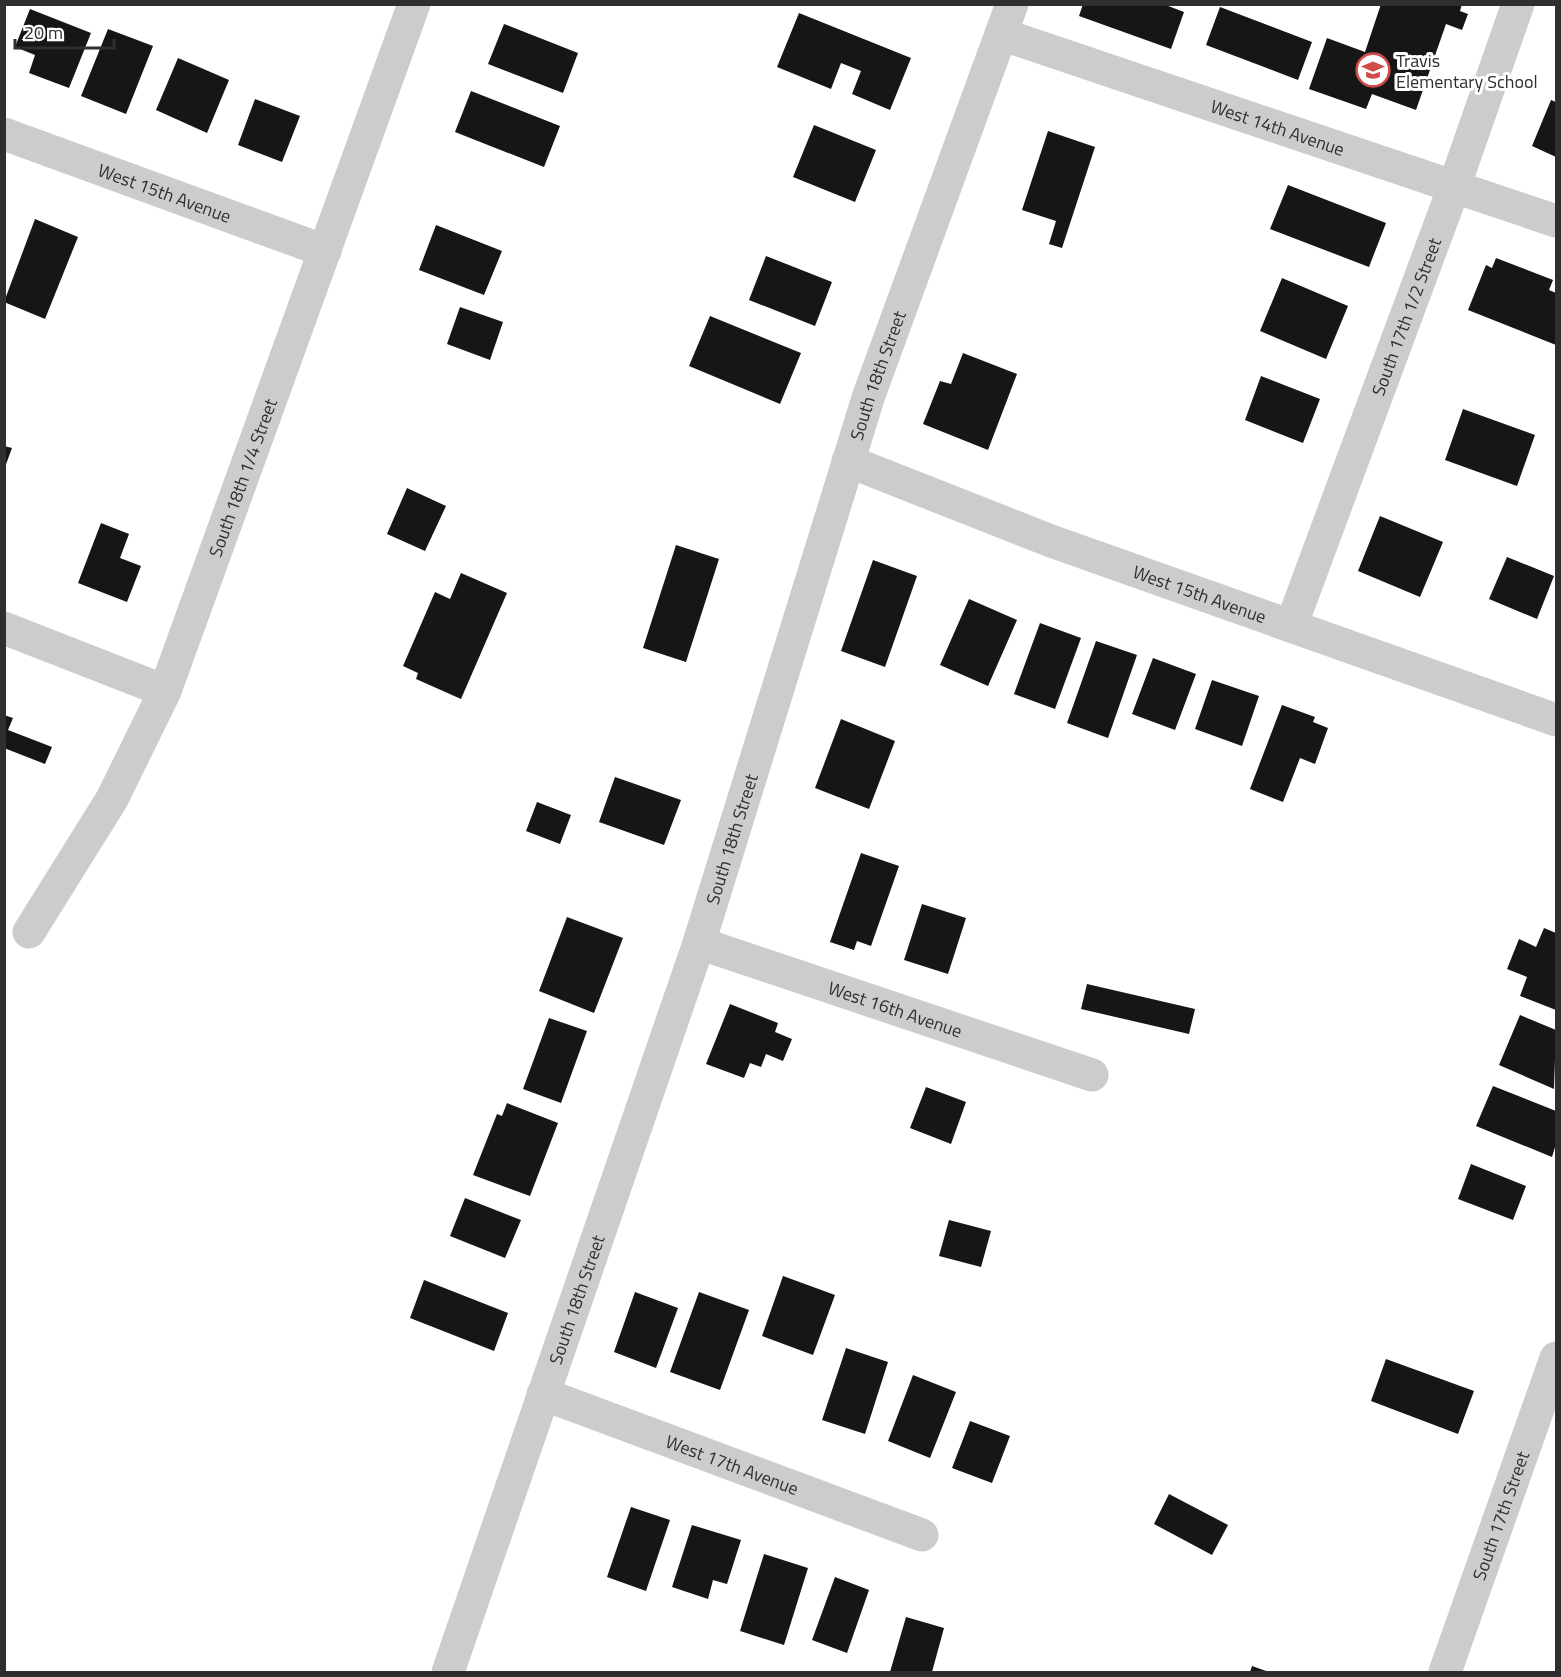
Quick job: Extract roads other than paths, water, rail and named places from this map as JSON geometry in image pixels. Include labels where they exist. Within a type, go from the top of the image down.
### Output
[{"type":"street","name":"South 18th 1/4 Street","points":[[29,932],[112,799],[165,691],[414,4]]},
{"type":"street","name":"South 17th 1/2 Street","points":[[1291,626],[1454,187],[1518,4]]},
{"type":"street","name":"West 14th Avenue","points":[[1006,19],[1454,187],[1557,221]]},
{"type":"street","name":"South 18th Street","points":[[448,1672],[699,943],[869,395],[1006,19]]},
{"type":"street","name":"West 15th Avenue","points":[[4,134],[325,251]]},
{"type":"street","name":"West 15th Avenue","points":[[848,460],[1050,541],[1557,720]]},
{"type":"street","points":[[4,628],[165,691]]},
{"type":"street","name":"West 16th Avenue","points":[[699,943],[1092,1075]]},
{"type":"street","name":"South 17th Street","points":[[1445,1672],[1557,1358]]},
{"type":"street","name":"West 17th Avenue","points":[[543,1394],[922,1535]]},
{"type":"place","name":"Travis Elementary School","points":[[1373,70]]}]
